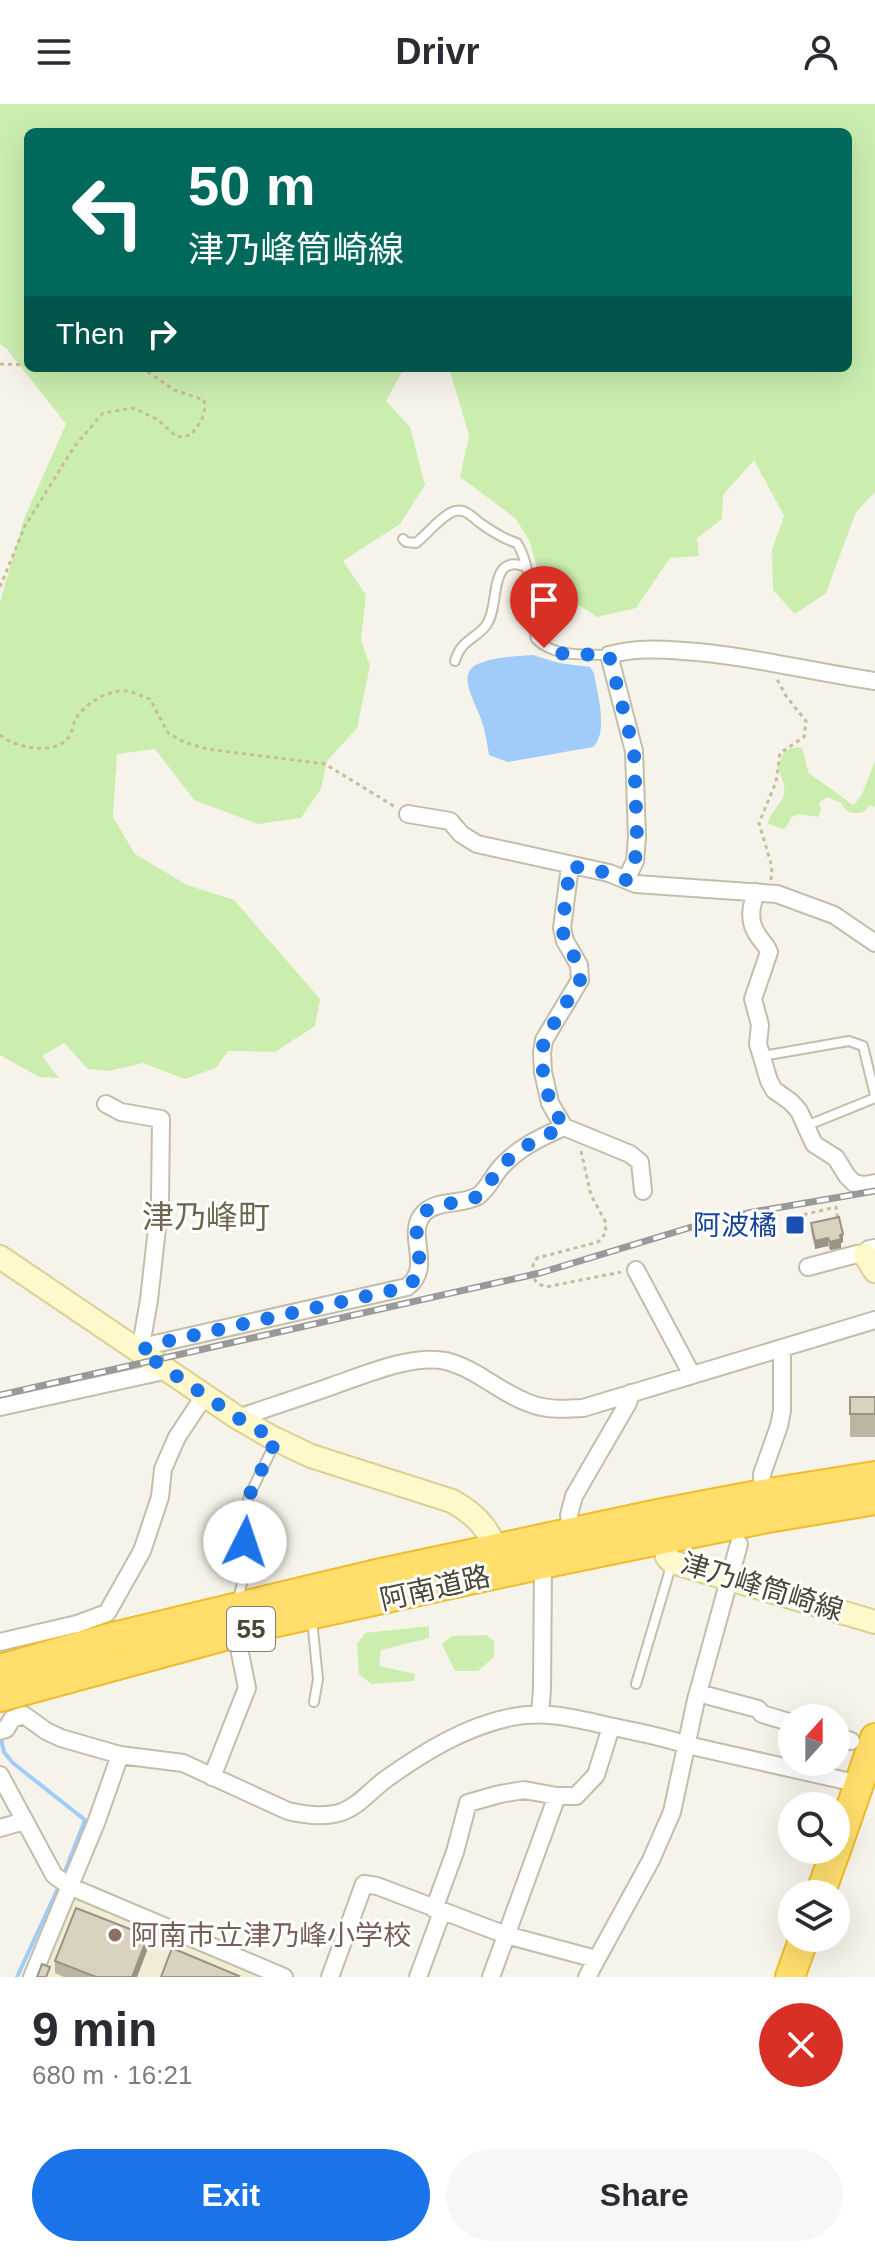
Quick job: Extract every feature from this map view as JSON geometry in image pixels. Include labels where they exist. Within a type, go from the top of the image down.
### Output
[{"type":"highway","name":"阿南道路","points":[[0,1669],[110,1625],[311,1615],[500,1560],[572,1534],[658,1514],[875,1476]]},
{"type":"highway","name":"阿南道路","points":[[0,1697],[372,1575],[500,1560],[543,1563],[668,1551],[762,1519],[875,1500]]},
{"type":"highway","points":[[850,1822],[868,1786],[854,1738]]},
{"type":"highway","points":[[790,1977],[799,1952]]},
{"type":"main road","points":[[0,1257],[238,1418],[276,1440],[311,1456],[452,1501],[479,1520],[500,1560]]},
{"type":"main road","name":"津乃峰筒崎線","points":[[668,1551],[727,1579],[875,1622]]},
{"type":"street","points":[[626,880],[635,861],[636,776],[631,736],[609,655],[629,649],[736,655],[875,681]]},
{"type":"street","points":[[408,814],[450,821],[461,834],[477,844],[609,873],[636,884],[777,894],[834,915],[875,943]]},
{"type":"street","points":[[570,866],[562,928],[565,941],[579,965],[580,980],[544,1040],[543,1072],[550,1103],[570,1130],[630,1154],[640,1162],[643,1191]]},
{"type":"street","points":[[763,893],[751,910],[751,920],[769,952],[753,999],[769,1081],[774,1090],[799,1111],[814,1144],[836,1158],[854,1183],[875,1183]]},
{"type":"street","points":[[106,1104],[121,1112],[161,1119],[160,1201],[140,1351]]},
{"type":"street","points":[[140,1351],[155,1344],[407,1287],[416,1280],[420,1266],[417,1227],[424,1213],[434,1207],[468,1201],[477,1196],[485,1191],[500,1167],[536,1139],[570,1130]]},
{"type":"street","points":[[808,1267],[857,1254],[872,1258]]},
{"type":"street","points":[[636,1270],[692,1375]]},
{"type":"street","points":[[238,1418],[420,1360],[445,1361],[474,1372],[509,1394],[534,1405],[555,1409],[583,1408],[875,1320]]},
{"type":"street","points":[[763,1494],[762,1474],[782,1411],[782,1349]]},
{"type":"street","points":[[0,1407],[168,1370]]},
{"type":"street","points":[[572,1534],[569,1515],[574,1496],[631,1393]]},
{"type":"street","points":[[0,1642],[77,1624],[110,1625],[142,1551],[160,1497],[163,1469],[177,1437],[205,1395]]},
{"type":"street","points":[[587,1977],[644,1874],[672,1812],[698,1693],[739,1544]]},
{"type":"street","points":[[540,1714],[543,1563]]},
{"type":"street","points":[[212,1777],[247,1688],[237,1620]]},
{"type":"street","points":[[698,1693],[758,1709],[762,1714],[778,1719]]},
{"type":"street","points":[[1,1731],[12,1719],[24,1715],[61,1738],[120,1755],[183,1763],[288,1811],[306,1815],[340,1813],[357,1805],[382,1782],[444,1742],[493,1722],[540,1714],[576,1718],[868,1786]]},
{"type":"street","points":[[418,1977],[468,1803],[524,1790],[576,1796],[596,1775],[611,1727]]},
{"type":"street","points":[[32,1977],[63,1881],[96,1823],[120,1755]]},
{"type":"street","points":[[0,1775],[24,1821],[63,1881],[284,1977]]},
{"type":"street","points":[[491,1977],[557,1796]]},
{"type":"street","points":[[0,1828],[24,1821]]},
{"type":"street","points":[[330,1977],[364,1884],[377,1886],[506,1935],[596,1959]]},
{"type":"lane","points":[[403,539],[416,543],[448,514],[467,511],[482,525],[517,543],[526,567],[536,639],[544,648],[564,654],[609,655]]},
{"type":"lane","points":[[455,661],[464,642],[485,627],[490,619],[500,575],[505,567],[512,564],[526,567]]},
{"type":"lane","points":[[762,1056],[849,1041],[863,1046],[875,1096],[806,1126]]},
{"type":"lane","points":[[237,1620],[246,1566],[244,1519],[249,1496],[276,1440]]},
{"type":"lane","points":[[636,1684],[668,1551]]},
{"type":"lane","points":[[311,1615],[318,1679],[314,1702]]},
{"type":"path","points":[[0,364],[24,365]]},
{"type":"path","points":[[0,587],[25,526],[74,447],[103,413],[134,408],[158,420],[177,437],[191,435],[200,422],[206,413],[204,400],[174,390],[148,372]]},
{"type":"path","points":[[763,893],[772,867],[759,823],[776,782],[780,753],[804,737],[806,721],[786,696],[768,662]]},
{"type":"path","points":[[0,735],[29,747],[55,747],[69,737],[76,718],[96,698],[126,691],[150,699],[168,733],[184,742],[207,749],[325,764],[408,814]]},
{"type":"path","points":[[570,1130],[591,1195],[605,1221],[606,1233],[598,1242],[537,1258],[531,1266],[531,1275],[537,1284],[546,1287],[636,1270]]},
{"type":"path","points":[[797,1214],[836,1207],[839,1218],[836,1226]]},
{"type":"shaded area","name":"阿南市立津乃峰小学校","points":[[73,1892],[276,1977],[40,1977]]},
{"type":"green space","points":[[0,104],[875,104],[875,492],[856,512],[826,593],[795,614],[773,590],[772,550],[784,516],[754,460],[723,495],[722,519],[697,538],[699,556],[670,558],[636,608],[597,617],[541,581],[529,540],[515,518],[460,477],[469,435],[450,372],[852,372],[852,128],[24,128],[24,371],[0,344]]},
{"type":"green space","points":[[25,372],[402,372],[386,401],[410,427],[425,485],[400,524],[343,561],[366,595],[361,640],[370,666],[357,728],[327,761],[321,789],[301,818],[258,824],[194,800],[155,749],[117,754],[113,817],[135,854],[187,885],[234,900],[320,999],[315,1026],[275,1052],[228,1051],[216,1068],[185,1079],[143,1063],[109,1071],[88,1069],[64,1043],[42,1056],[59,1078],[39,1077],[0,1055],[0,602],[24,519],[66,424]]},
{"type":"green space","points":[[801,747],[809,773],[853,805],[863,791],[875,762],[875,807],[870,805],[864,812],[851,812],[827,797],[819,803],[821,810],[818,817],[799,814],[791,817],[784,829],[768,824],[784,794],[778,767],[784,751]]},
{"type":"green space","points":[[429,1626],[429,1638],[381,1650],[379,1666],[415,1674],[414,1681],[371,1684],[359,1674],[357,1644],[365,1633]]},
{"type":"green space","points":[[486,1635],[494,1641],[494,1657],[478,1671],[455,1671],[442,1644],[452,1636]]},
{"type":"water","points":[[533,655],[559,663],[590,667],[599,701],[600,732],[593,747],[508,762],[489,755],[484,728],[469,689],[469,672],[480,663],[498,658]]},
{"type":"building","points":[[839,1217],[843,1234],[840,1235],[841,1239],[815,1241],[811,1223]]},
{"type":"building","points":[[850,1397],[875,1397],[875,1414],[850,1414]]},
{"type":"building","points":[[76,1908],[148,1936],[132,1977],[96,1977],[55,1961]]},
{"type":"building","points":[[172,1948],[239,1976],[161,1977]]},
{"type":"building","points":[[42,1964],[50,1967],[46,1977],[37,1977]]},
{"type":"waterway","points":[[0,1735],[4,1752],[13,1763],[85,1820],[64,1874]]},
{"type":"waterway","points":[[17,1977],[59,1886]]},
{"type":"railway","points":[[0,1395],[540,1273],[695,1226],[753,1212],[875,1191]]},
{"type":"place","name":"阿波橘","points":[[795,1225]]},
{"type":"place","name":"阿南市立津乃峰小学校","points":[[115,1935]]},
{"type":"district","name":"津乃峰町","points":[[206,1217]]},
{"type":"route","points":[[245,1542],[244,1519],[249,1496],[276,1440],[140,1351],[155,1344],[407,1287],[416,1280],[420,1266],[417,1227],[424,1213],[434,1207],[468,1201],[485,1191],[500,1167],[536,1139],[564,1127],[550,1103],[542,1053],[544,1040],[580,980],[579,965],[565,941],[562,928],[570,866],[609,873],[626,880],[635,861],[637,789],[634,751],[609,655],[564,654],[544,648]]}]
